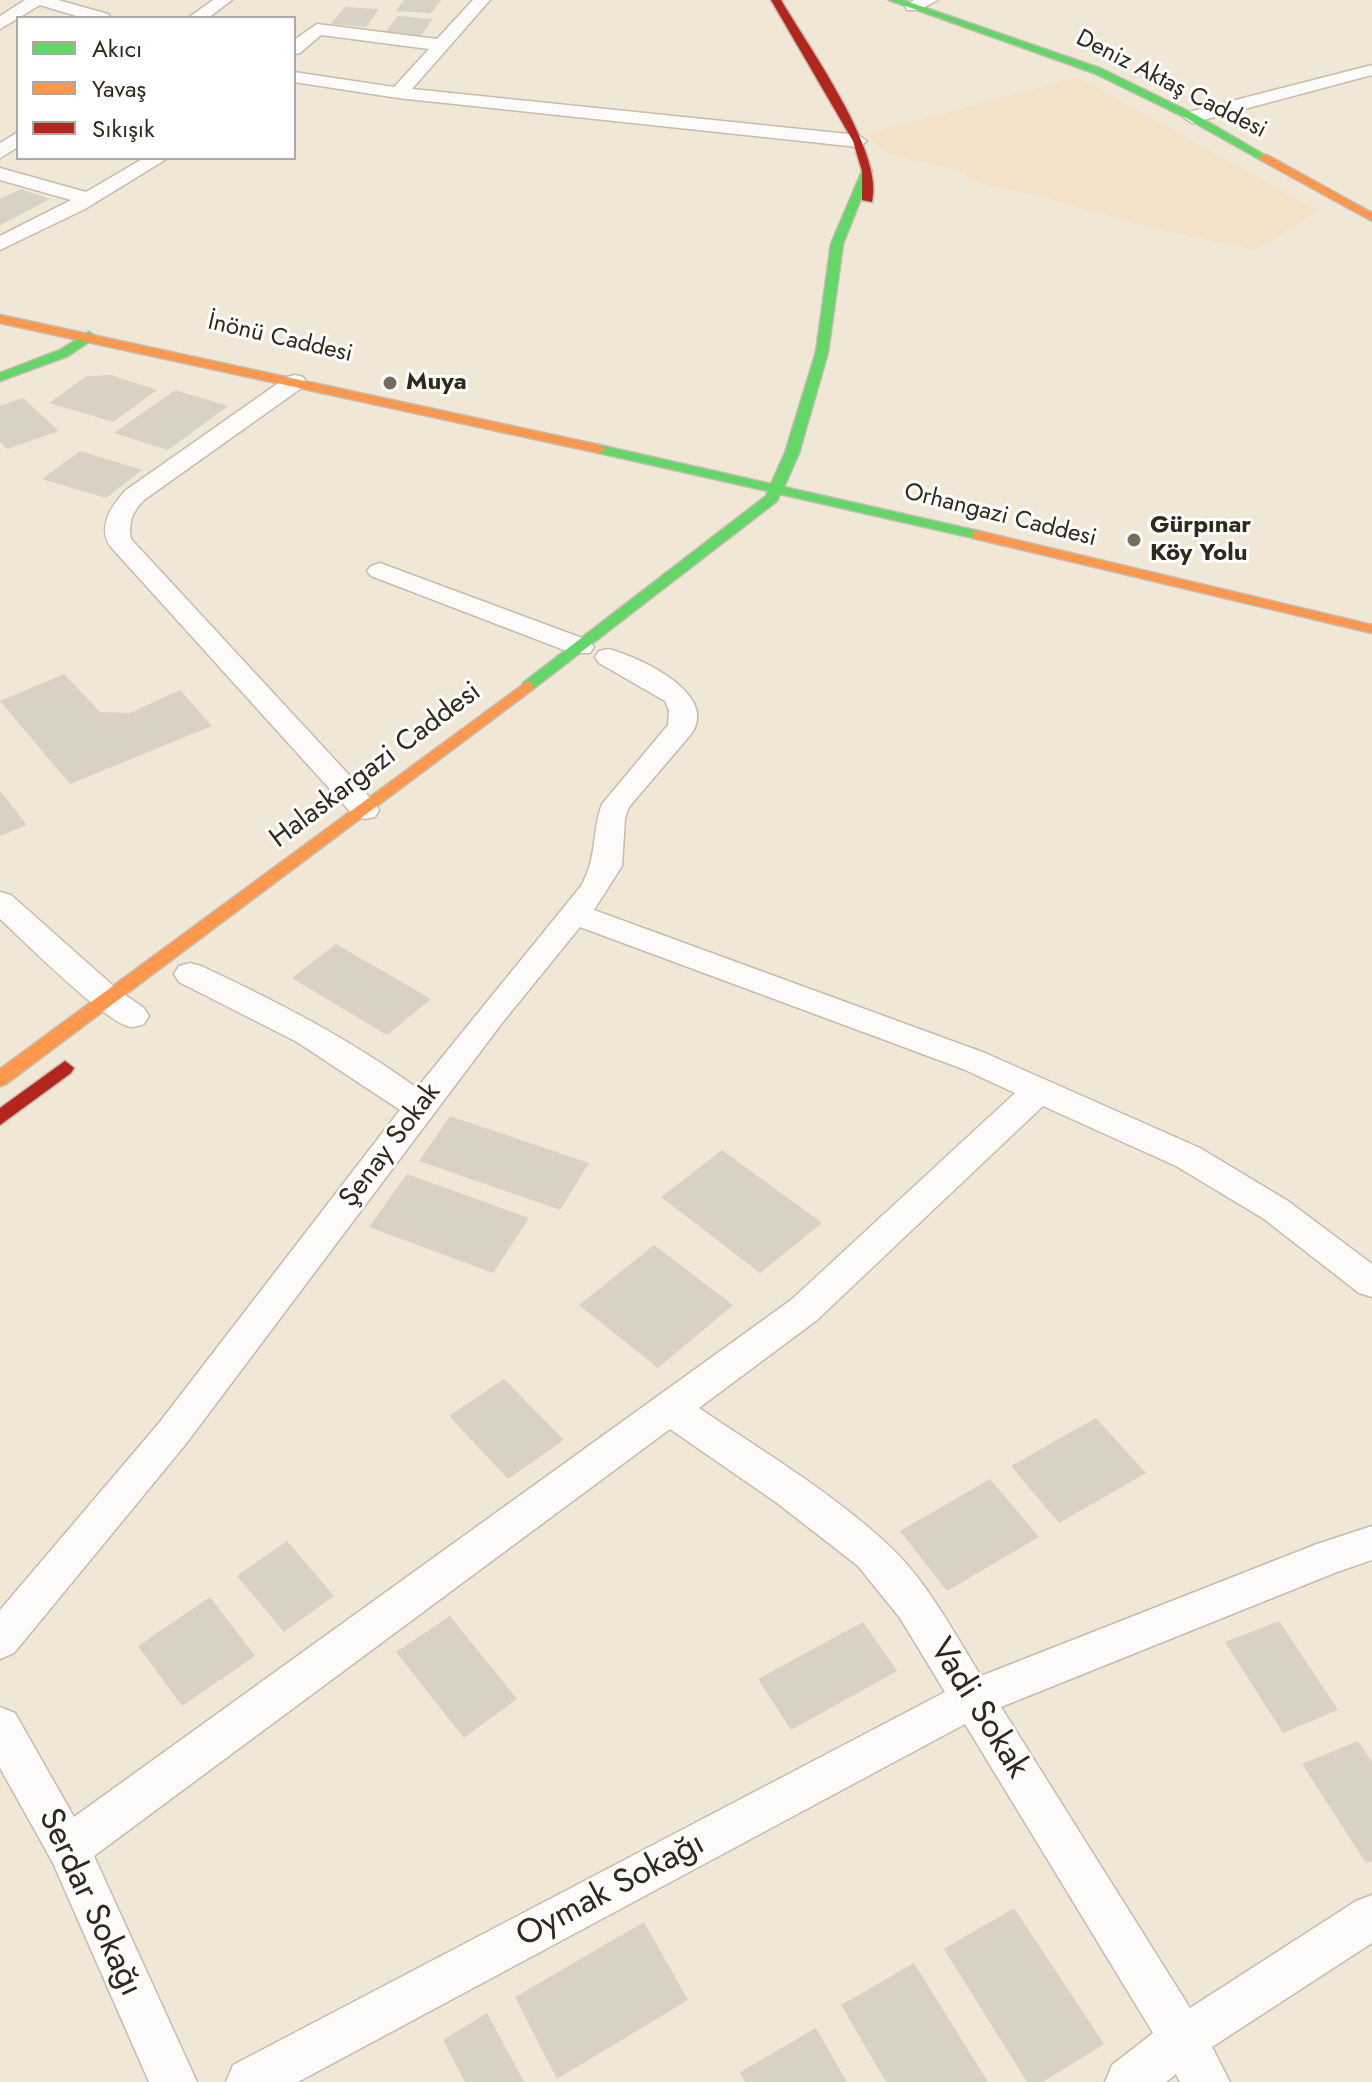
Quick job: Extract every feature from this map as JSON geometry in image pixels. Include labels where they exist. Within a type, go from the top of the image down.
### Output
[{"type":"main road","points":[[776,0],[858,141],[867,171],[869,219]]},
{"type":"main road","name":"Deniz Aktaş Caddesi","points":[[894,0],[921,3],[1056,54],[1192,117],[1369,213]]},
{"type":"main road","points":[[781,482],[828,325],[837,244],[867,171]]},
{"type":"main road","points":[[828,325],[848,286]]},
{"type":"main road","name":"İnönü Caddesi","points":[[0,306],[14,317],[199,345],[302,376]]},
{"type":"main road","points":[[14,317],[183,357],[302,376]]},
{"type":"main road","points":[[0,377],[64,353],[89,336]]},
{"type":"main road","points":[[183,357],[199,345]]},
{"type":"main road","name":"Orhangazi Caddesi","points":[[302,376],[991,528],[1117,552],[1212,583]]},
{"type":"main road","name":"Halaskargazi Caddesi","points":[[0,1079],[127,1012],[369,815],[604,652],[772,498],[781,482]]},
{"type":"main road","points":[[759,532],[808,487]]},
{"type":"main road","name":"Orhangazi Caddesi","points":[[991,528],[1103,566],[1212,583],[1325,609],[1372,629]]},
{"type":"main road","points":[[1103,566],[1117,552]]},
{"type":"main road","name":"Orhangazi Caddesi","points":[[1325,609],[1372,611]]},
{"type":"main road","points":[[0,1118],[85,1053]]},
{"type":"street","points":[[0,24],[38,0],[95,16]]},
{"type":"street","points":[[200,16],[224,0]]},
{"type":"street","points":[[398,93],[482,0]]},
{"type":"street","points":[[296,47],[317,29],[442,45]]},
{"type":"street","points":[[1192,117],[1372,70]]},
{"type":"street","points":[[296,77],[398,93],[858,141]]},
{"type":"street","points":[[0,152],[16,140]]},
{"type":"street","points":[[0,244],[88,199],[155,160]]},
{"type":"street","points":[[0,174],[88,199]]},
{"type":"street","points":[[302,376],[135,495],[121,512],[117,532],[119,541],[369,815]]},
{"type":"street","points":[[380,571],[604,652]]},
{"type":"street","name":"Şenay Sokak","points":[[0,1640],[172,1434],[491,1015],[592,892],[607,866],[611,818],[616,804],[682,727],[680,701],[666,689],[604,652]]},
{"type":"street","points":[[0,902],[127,1012]]},
{"type":"street","points":[[574,914],[974,1061],[1188,1157],[1232,1182],[1329,1248],[1372,1283]]},
{"type":"street","points":[[190,973],[270,1011],[378,1074],[420,1107]]},
{"type":"street","points":[[68,1848],[804,1310],[1039,1090]]},
{"type":"street","name":"Vadi Sokak","points":[[670,1408],[791,1491],[872,1554],[914,1605],[1206,2082]]},
{"type":"street","name":"Oymak Sokağı","points":[[250,2082],[972,1699],[1331,1556],[1372,1543]]},
{"type":"street","name":"Serdar Sokağı","points":[[0,1727],[68,1848],[173,2082]]},
{"type":"street","points":[[1129,2082],[1182,2040],[1372,1917]]},
{"type":"shaded area","points":[[1078,77],[1318,211],[1256,250],[1151,228],[1036,195],[968,181],[966,172],[888,154],[865,135]]},
{"type":"building","points":[[404,0],[441,0],[431,13],[396,11]]},
{"type":"building","points":[[345,7],[379,9],[366,27],[331,24]]},
{"type":"building","points":[[398,16],[433,19],[421,36],[385,33]]},
{"type":"building","points":[[21,189],[50,199],[0,225],[0,199]]},
{"type":"building","points":[[111,375],[157,390],[113,422],[49,403],[87,376]]},
{"type":"building","points":[[175,390],[228,406],[168,450],[114,433]]},
{"type":"building","points":[[23,398],[59,431],[7,449],[0,442],[0,406]]},
{"type":"building","points":[[80,451],[142,470],[106,498],[42,479]]},
{"type":"building","points":[[64,674],[100,712],[130,713],[180,690],[212,726],[70,784],[0,701]]},
{"type":"building","points":[[0,791],[27,825],[0,836]]},
{"type":"building","points":[[336,944],[431,999],[387,1035],[292,978]]},
{"type":"building","points":[[450,1116],[589,1163],[560,1210],[419,1161]]},
{"type":"building","points":[[722,1150],[822,1223],[760,1273],[661,1197]]},
{"type":"building","points":[[407,1174],[529,1218],[493,1273],[369,1227]]},
{"type":"building","points":[[654,1245],[733,1305],[658,1368],[579,1305]]},
{"type":"building","points":[[504,1379],[564,1440],[508,1479],[449,1416]]},
{"type":"building","points":[[1096,1418],[1146,1473],[1059,1523],[1011,1466]]},
{"type":"building","points":[[990,1479],[1039,1537],[947,1591],[900,1531]]},
{"type":"building","points":[[287,1541],[334,1596],[284,1632],[237,1576]]},
{"type":"building","points":[[210,1597],[255,1656],[182,1706],[138,1646]]},
{"type":"building","points":[[450,1616],[517,1699],[464,1738],[396,1652]]},
{"type":"building","points":[[1279,1621],[1338,1710],[1283,1733],[1225,1642]]},
{"type":"building","points":[[863,1622],[897,1671],[791,1730],[758,1679]]},
{"type":"building","points":[[1358,1741],[1372,1762],[1372,1861],[1366,1863],[1302,1764]]},
{"type":"building","points":[[1014,1908],[1104,2044],[1043,2082],[1027,2082],[944,1949]]},
{"type":"building","points":[[644,1922],[688,2000],[557,2079],[515,1997]]},
{"type":"building","points":[[914,1963],[988,2082],[886,2082],[841,2005]]},
{"type":"building","points":[[487,2013],[524,2082],[465,2082],[443,2040]]},
{"type":"building","points":[[816,2028],[847,2082],[745,2082],[740,2072]]},
{"type":"traffic: fast","points":[[894,0],[1098,71],[1192,117],[1263,157]]},
{"type":"traffic: fast","points":[[528,686],[772,498],[792,453],[822,352],[837,244],[867,171]]},
{"type":"traffic: fast","points":[[0,377],[64,353],[89,336]]},
{"type":"traffic: fast","points":[[599,449],[978,535]]},
{"type":"traffic: slow","points":[[1263,157],[1372,218]]},
{"type":"traffic: slow","points":[[0,319],[599,449]]},
{"type":"traffic: slow","points":[[978,535],[1372,629]]},
{"type":"traffic: slow","points":[[0,1079],[528,686]]},
{"type":"traffic: jam","points":[[776,0],[858,141],[867,171],[868,200]]},
{"type":"traffic: jam","points":[[0,1118],[65,1068]]},
{"type":"place","name":"Muya","points":[[390,383]]},
{"type":"place","name":"Gürpınar Köy Yolu","points":[[1134,540]]}]
